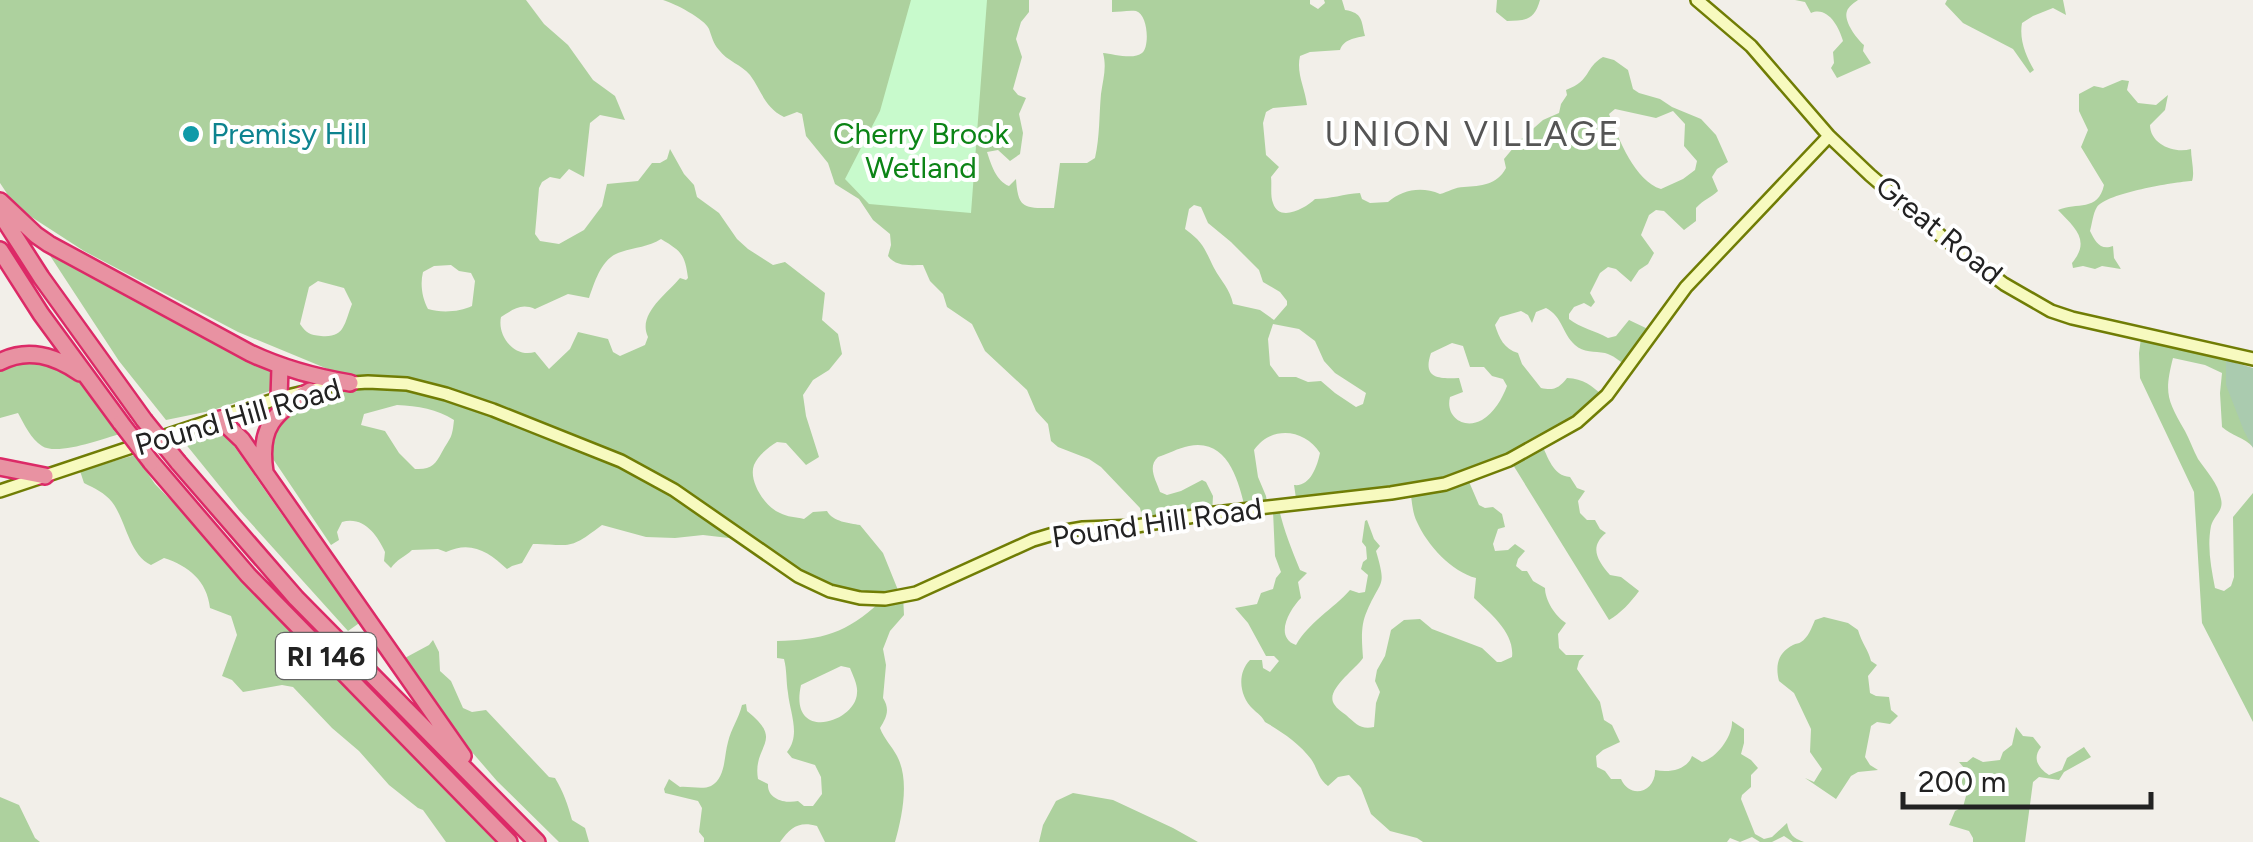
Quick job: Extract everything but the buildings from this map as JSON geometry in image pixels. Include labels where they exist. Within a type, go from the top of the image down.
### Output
[{"type":"highway","points":[[0,200],[48,244],[280,367],[350,383]]},
{"type":"highway","name":"RI 146","points":[[0,213],[144,420],[178,462],[296,598],[537,842]]},
{"type":"highway","name":"RI 146","points":[[0,250],[151,462],[248,575],[508,842]]},
{"type":"highway","points":[[0,362],[19,354],[38,354],[60,361],[88,378]]},
{"type":"highway","points":[[279,398],[280,367]]},
{"type":"highway","points":[[266,476],[263,450],[272,420],[310,390]]},
{"type":"highway","points":[[220,419],[242,440],[482,786]]},
{"type":"highway","points":[[0,467],[44,476]]},
{"type":"street","name":"Great Road","points":[[1698,0],[1750,46],[1870,175],[2004,284],[2051,311],[2247,358]]},
{"type":"street","name":"Pound Hill Road","points":[[0,490],[279,398],[350,383],[407,384],[446,394],[621,461],[674,490],[798,576],[830,591],[885,599],[916,592],[1060,532],[1137,526],[1427,487],[1509,460],[1576,422],[1607,394],[1686,286],[1830,136]]},
{"type":"street","points":[[2247,358],[2253,347]]},
{"type":"green space","points":[[0,0],[526,0],[544,24],[568,45],[593,80],[615,96],[625,120],[600,115],[590,123],[584,177],[569,169],[560,179],[550,177],[542,182],[535,234],[540,241],[559,244],[584,230],[602,206],[607,184],[638,181],[652,163],[667,159],[670,149],[694,185],[697,197],[719,213],[737,239],[773,265],[785,262],[825,293],[822,320],[838,334],[842,354],[829,370],[813,380],[803,395],[819,457],[806,465],[786,443],[777,442],[756,461],[753,478],[764,499],[783,514],[804,519],[813,512],[827,511],[837,520],[860,525],[883,553],[903,595],[904,615],[890,631],[883,649],[883,698],[887,709],[880,728],[897,756],[903,776],[902,810],[895,842],[825,842],[817,826],[805,824],[792,829],[780,842],[704,842],[699,832],[702,808],[698,801],[665,793],[664,789],[669,779],[680,787],[704,788],[716,782],[731,733],[742,705],[746,704],[766,737],[757,767],[758,779],[768,784],[770,793],[778,799],[813,806],[822,794],[821,777],[815,765],[792,758],[787,752],[794,724],[785,663],[777,658],[777,641],[833,633],[880,602],[830,590],[751,546],[703,535],[646,537],[602,525],[570,544],[533,544],[522,563],[507,569],[486,553],[464,547],[446,552],[412,550],[391,568],[369,528],[350,521],[342,522],[337,532],[339,540],[331,545],[271,456],[279,413],[335,372],[238,332],[84,251],[16,207],[0,183]],"holes":[[[661,239],[673,247],[681,254],[688,278],[680,278],[650,312],[645,345],[620,356],[613,352],[608,339],[578,332],[570,349],[549,369],[535,352],[520,352],[504,338],[501,317],[522,307],[535,309],[568,294],[589,298],[609,259]],[[451,265],[471,273],[475,281],[472,306],[450,311],[428,309],[422,277],[423,272],[434,266]],[[318,281],[344,288],[352,304],[335,335],[314,335],[300,324],[309,287]],[[397,405],[427,409],[454,420],[451,437],[437,460],[420,469],[415,469],[399,453],[385,431],[361,425],[364,414]],[[841,666],[850,668],[857,693],[846,713],[824,722],[813,721],[804,715],[801,685]]]},
{"type":"green space","points":[[663,0],[1029,0],[1029,12],[1016,39],[1022,57],[1013,89],[1026,98],[1019,114],[1023,133],[1020,154],[1010,161],[998,150],[987,152],[1001,180],[1009,186],[1016,179],[1021,202],[1036,208],[1054,208],[1060,163],[1087,163],[1095,158],[1105,69],[1103,53],[1134,56],[1145,50],[1146,31],[1140,13],[1112,12],[1112,0],[1310,0],[1318,9],[1324,0],[1342,0],[1345,10],[1358,15],[1365,36],[1347,41],[1340,50],[1300,56],[1307,105],[1266,112],[1266,155],[1279,167],[1271,177],[1272,197],[1281,212],[1299,209],[1315,199],[1360,193],[1370,203],[1388,202],[1412,190],[1440,194],[1493,181],[1506,168],[1504,159],[1519,141],[1543,120],[1559,113],[1566,90],[1580,82],[1603,57],[1628,70],[1633,89],[1639,93],[1701,119],[1716,135],[1728,162],[1712,177],[1718,191],[1696,208],[1696,221],[1684,230],[1664,211],[1656,210],[1649,215],[1641,235],[1654,253],[1648,264],[1631,282],[1608,267],[1600,273],[1590,293],[1595,302],[1591,307],[1584,303],[1569,314],[1573,322],[1608,338],[1616,336],[1629,320],[1650,330],[1626,365],[1608,354],[1578,348],[1546,308],[1536,312],[1532,323],[1521,311],[1500,317],[1495,325],[1503,342],[1518,353],[1541,388],[1553,389],[1567,378],[1587,383],[1603,396],[1541,443],[1555,469],[1585,491],[1578,501],[1580,513],[1587,520],[1595,520],[1606,533],[1596,548],[1601,564],[1610,575],[1621,577],[1639,591],[1609,620],[1510,460],[1467,477],[1479,505],[1493,507],[1502,514],[1505,527],[1498,529],[1495,551],[1508,550],[1515,544],[1525,551],[1516,566],[1545,588],[1551,607],[1566,623],[1558,634],[1559,648],[1566,655],[1584,655],[1577,669],[1600,702],[1604,720],[1612,725],[1620,742],[1596,756],[1597,767],[1611,779],[1621,779],[1630,790],[1642,791],[1651,784],[1655,770],[1677,769],[1692,756],[1702,762],[1713,756],[1727,740],[1732,721],[1744,729],[1741,754],[1758,768],[1741,799],[1755,834],[1764,839],[1772,837],[1787,823],[1792,835],[1804,842],[1793,842],[1784,836],[1772,842],[1752,837],[1740,842],[1730,838],[1727,842],[1423,842],[1390,831],[1371,814],[1361,788],[1349,775],[1338,777],[1328,786],[1307,753],[1265,722],[1242,691],[1243,671],[1250,660],[1262,660],[1263,668],[1270,672],[1279,661],[1266,656],[1235,608],[1257,604],[1261,593],[1273,589],[1281,572],[1275,556],[1273,511],[1279,509],[1300,570],[1307,573],[1298,582],[1301,598],[1286,623],[1286,636],[1296,645],[1350,590],[1365,592],[1368,575],[1361,569],[1367,559],[1362,542],[1365,521],[1380,546],[1376,551],[1382,578],[1363,622],[1363,658],[1337,686],[1332,698],[1359,726],[1374,727],[1380,692],[1375,681],[1377,670],[1391,630],[1404,620],[1420,619],[1432,629],[1482,648],[1497,662],[1512,657],[1506,632],[1474,598],[1476,578],[1449,564],[1421,531],[1410,489],[1297,505],[1294,485],[1308,479],[1320,453],[1306,439],[1278,434],[1254,450],[1268,509],[1246,512],[1235,476],[1223,456],[1203,445],[1189,446],[1158,457],[1153,465],[1155,478],[1160,492],[1167,495],[1202,480],[1206,482],[1213,496],[1212,514],[1144,526],[1140,508],[1101,467],[1051,441],[1048,424],[1036,411],[1027,390],[985,351],[972,324],[947,307],[923,265],[891,260],[890,234],[873,220],[859,199],[835,184],[828,163],[806,136],[802,114],[784,117],[777,113],[750,75],[719,50],[706,25]],"holes":[[[1615,109],[1656,118],[1673,111],[1685,124],[1684,146],[1697,161],[1695,170],[1661,189],[1652,185],[1629,158],[1609,114]],[[1194,205],[1201,207],[1208,223],[1259,270],[1263,282],[1287,301],[1274,320],[1260,310],[1233,304],[1203,246],[1185,229],[1189,209]],[[1273,324],[1299,329],[1315,341],[1335,373],[1366,393],[1363,404],[1356,407],[1321,381],[1279,377],[1270,365],[1268,339]],[[1452,343],[1463,346],[1470,367],[1484,367],[1492,376],[1503,379],[1507,386],[1490,414],[1475,423],[1453,416],[1450,397],[1463,392],[1459,378],[1434,376],[1429,368],[1431,353]]]},
{"type":"green space","name":"Cherry Brook Wetland","points":[[911,0],[987,0],[971,213],[869,204],[845,179],[880,111]]},
{"type":"green space","points":[[1497,0],[1540,0],[1528,18],[1507,21],[1496,12]]},
{"type":"green space","points":[[1795,0],[1858,0],[1848,9],[1847,20],[1871,63],[1837,78],[1831,68],[1833,52],[1843,41],[1839,30],[1828,15],[1811,13],[1805,2]]},
{"type":"green space","points":[[1947,0],[2063,0],[2066,15],[2053,8],[2022,23],[2024,48],[2034,70],[2030,73],[2013,49],[1963,23],[1945,4]]},
{"type":"green space","points":[[2129,81],[2127,90],[2138,103],[2156,105],[2168,95],[2165,110],[2150,125],[2151,132],[2164,146],[2191,149],[2192,181],[2142,189],[2103,202],[2096,209],[2090,231],[2101,246],[2113,246],[2121,269],[2073,268],[2080,241],[2058,210],[2092,203],[2104,185],[2081,147],[2088,130],[2079,111],[2079,94]]},
{"type":"green space","points":[[45,248],[247,351],[273,371],[273,390],[210,411],[166,420],[119,361]]},
{"type":"green space","points":[[2141,338],[2233,357],[2229,372],[2253,447],[2222,427],[2222,373],[2173,358],[2168,388],[2174,411],[2221,499],[2210,534],[2215,588],[2224,591],[2231,586],[2233,517],[2253,493],[2253,722],[2202,623],[2194,492],[2140,378]]},
{"type":"green space","points":[[8,357],[72,366],[120,434],[80,446],[49,449],[34,439],[18,413],[0,418],[0,361]]},
{"type":"green space","points":[[2226,360],[2253,368],[2253,448],[2226,385]]},
{"type":"green space","points":[[220,426],[285,519],[331,568],[365,619],[348,631],[239,510],[180,437]]},
{"type":"green space","points":[[135,455],[155,484],[509,842],[446,842],[423,810],[389,785],[293,687],[282,685],[243,692],[222,676],[237,635],[231,616],[210,608],[201,582],[181,565],[164,558],[151,565],[144,560],[112,502],[84,483],[80,471]]},
{"type":"green space","points":[[1824,617],[1858,630],[1871,661],[1877,665],[1868,676],[1870,693],[1889,697],[1891,710],[1898,716],[1890,724],[1877,722],[1871,726],[1865,757],[1878,770],[1851,776],[1836,799],[1805,778],[1814,782],[1822,769],[1810,752],[1811,729],[1794,693],[1779,681],[1777,670],[1784,652],[1803,640],[1815,620]]},
{"type":"green space","points":[[433,640],[439,652],[440,671],[451,681],[463,708],[472,712],[486,710],[549,777],[555,778],[572,820],[585,828],[589,842],[559,842],[497,781],[446,722],[403,659]]},
{"type":"green space","points":[[2016,727],[2041,747],[2038,762],[2049,775],[2062,770],[2067,758],[2084,747],[2091,757],[2064,772],[2059,780],[2039,777],[2033,782],[2025,842],[1973,842],[1969,831],[1949,825],[1966,796],[1961,784],[1965,769],[1959,762],[1973,757],[1983,762],[2000,760],[2012,745]]},
{"type":"green space","points":[[1073,793],[1113,800],[1198,842],[1039,842],[1056,801]]},
{"type":"green space","points":[[0,797],[19,805],[40,842],[0,842]]},
{"type":"place","name":"Premisy Hill","points":[[191,134]]},
{"type":"district","name":"UNION VILLAGE","points":[[1473,134]]}]
